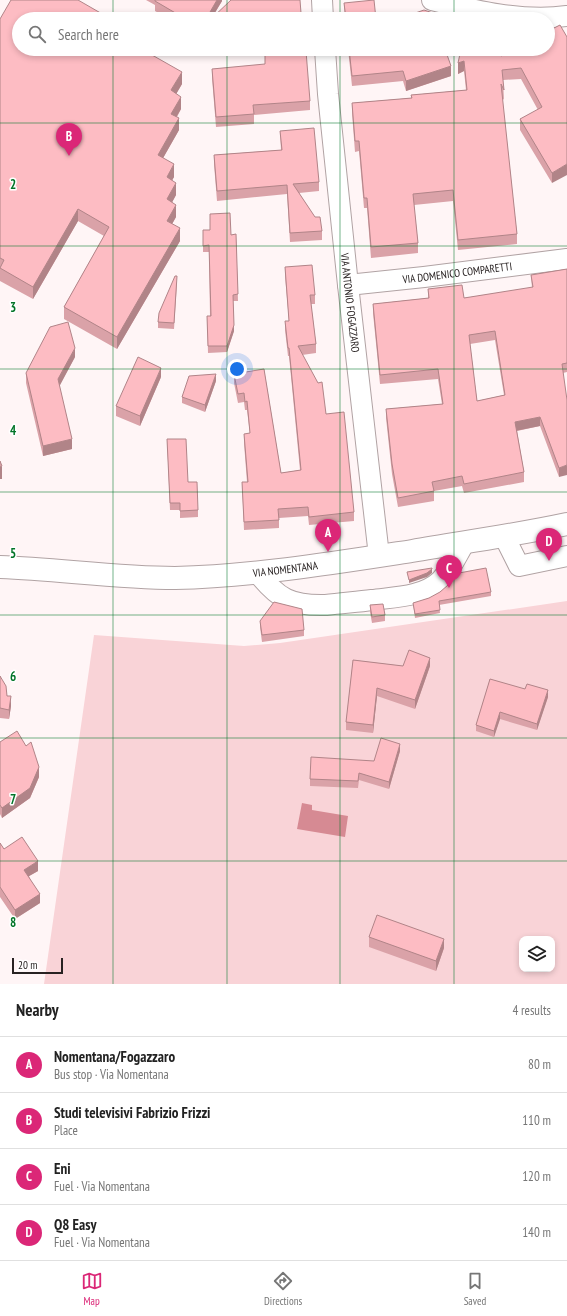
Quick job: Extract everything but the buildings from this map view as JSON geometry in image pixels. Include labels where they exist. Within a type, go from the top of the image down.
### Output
[{"type":"main road","name":"VIA NOMENTANA","points":[[0,567],[156,578],[193,577],[311,566],[504,536],[567,524]]},
{"type":"street","points":[[322,0],[323,12]]},
{"type":"street","points":[[432,0],[485,12]]},
{"type":"street","points":[[555,16],[567,16]]},
{"type":"street","name":"VIA ANTONIO FOGAZZARO","points":[[325,56],[328,94],[348,285],[379,556]]},
{"type":"street","name":"VIA DOMENICO COMPARETTI","points":[[348,285],[567,259]]},
{"type":"street","points":[[504,536],[519,566],[567,556]]},
{"type":"street","points":[[258,572],[274,592],[282,597],[298,603],[315,606],[399,596],[420,592],[431,588],[439,582],[450,569],[465,542]]},
{"type":"shaded area","points":[[567,601],[567,984],[44,984],[94,635],[244,646],[280,643]]},
{"type":"shaded area","points":[[302,803],[312,805],[312,810],[348,816],[345,837],[297,829]]},
{"type":"place","name":"Studi televisivi Fabrizio Frizzi","points":[[69,156]]},
{"type":"place","name":"Nomentana/Fogazzaro","points":[[328,552]]},
{"type":"place","name":"Q8 Easy","points":[[549,561]]},
{"type":"place","name":"Eni","points":[[449,588]]}]
